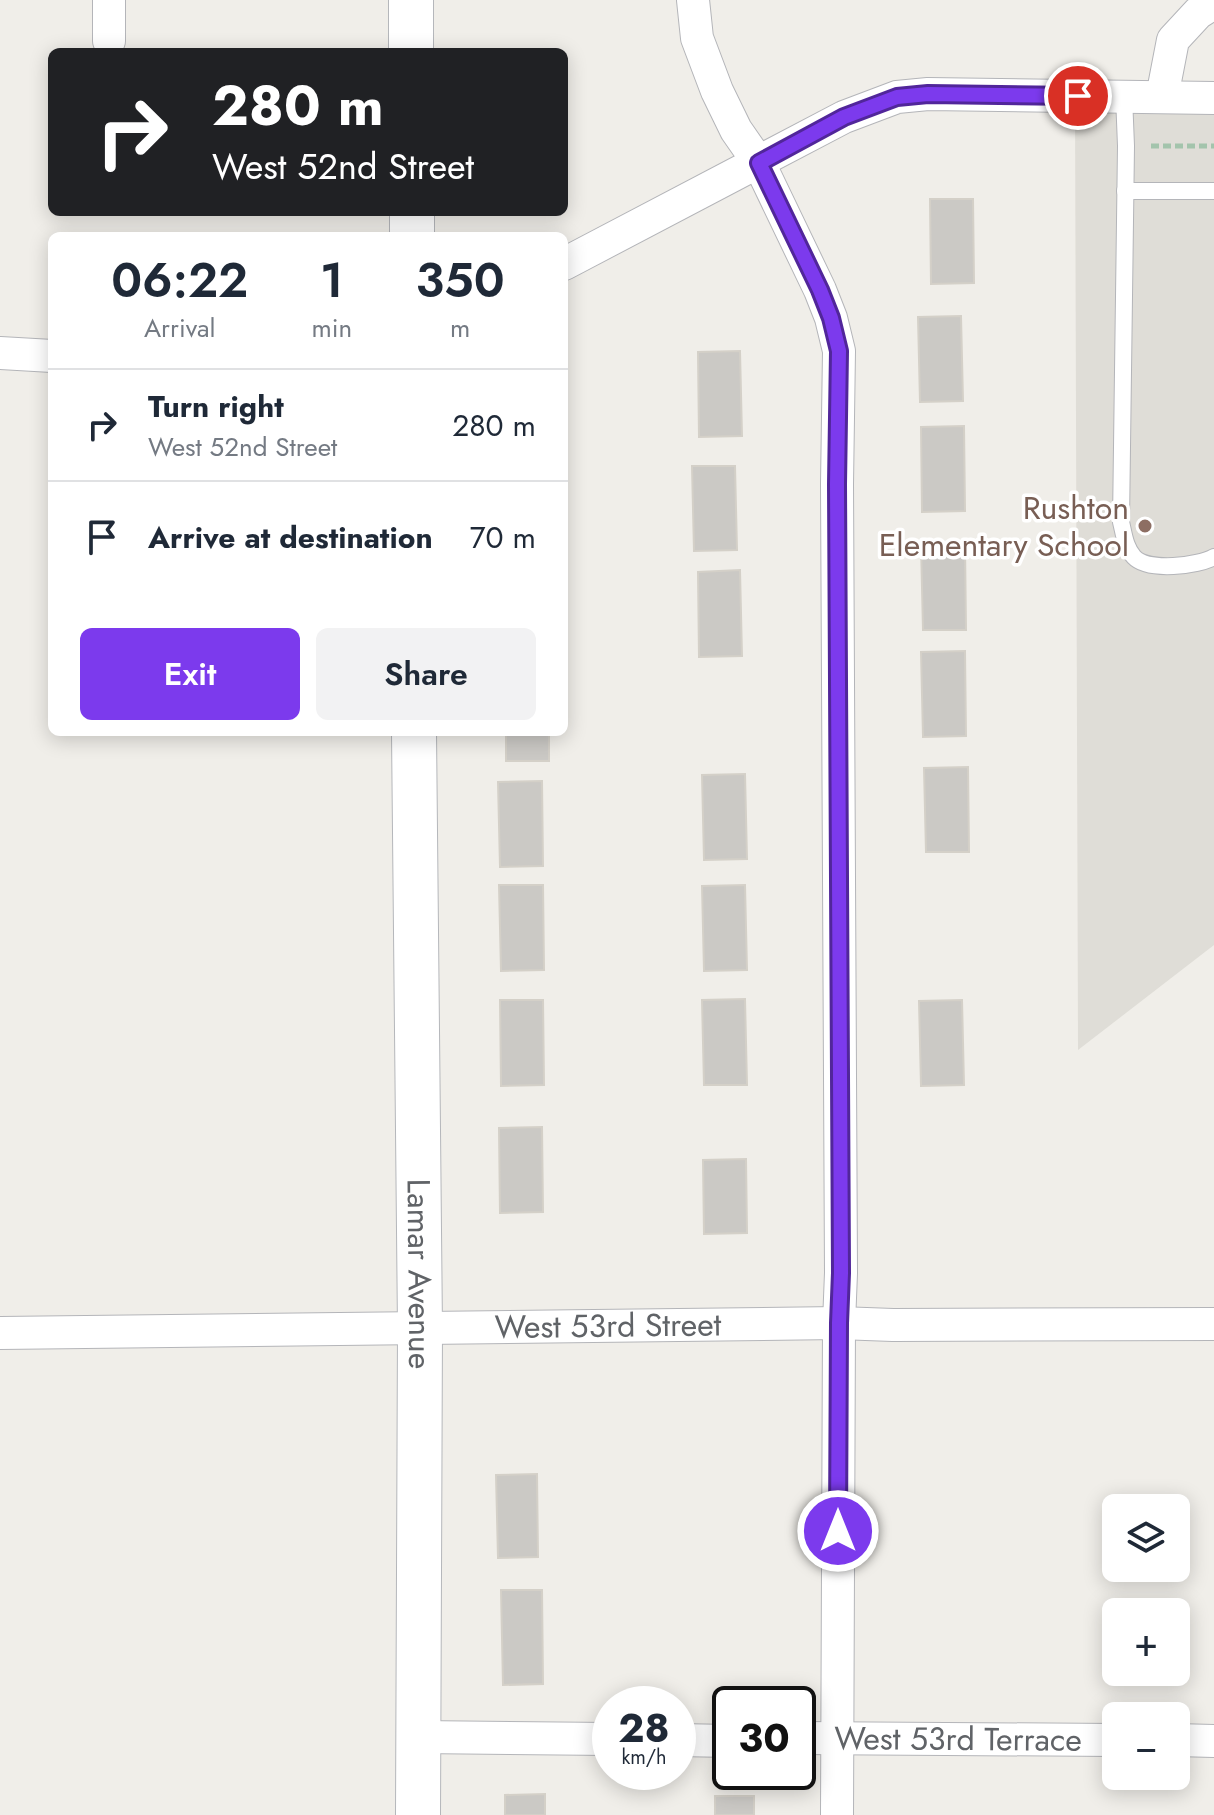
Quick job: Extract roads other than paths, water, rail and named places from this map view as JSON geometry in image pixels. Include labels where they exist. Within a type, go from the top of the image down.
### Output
[{"type":"street","points":[[109,0],[109,41]]},
{"type":"street","points":[[411,0],[411,48]]},
{"type":"street","points":[[693,0],[697,38],[717,91],[736,130],[759,163],[820,290],[839,351],[841,1273],[837,1815]]},
{"type":"street","points":[[1162,97],[1173,40],[1198,13],[1214,3]]},
{"type":"street","points":[[568,262],[844,117],[897,97],[928,94],[1214,98]]},
{"type":"street","points":[[0,353],[48,356]]},
{"type":"street","name":"Lamar Avenue","points":[[414,736],[420,1329],[417,1815]]},
{"type":"street","name":"West 53rd Street","points":[[0,1333],[839,1323],[1214,1324]]},
{"type":"street","points":[[418,1737],[592,1739]]},
{"type":"street","name":"West 53rd Terrace","points":[[816,1738],[1102,1740]]},
{"type":"street","points":[[1190,1740],[1214,1741]]},
{"type":"lane","points":[[1124,96],[1121,522],[1127,547],[1136,560],[1149,565],[1206,562],[1214,557]]},
{"type":"lane","points":[[1125,191],[1214,191]]},
{"type":"place","name":"Rushton Elementary School","points":[[1145,526]]}]
